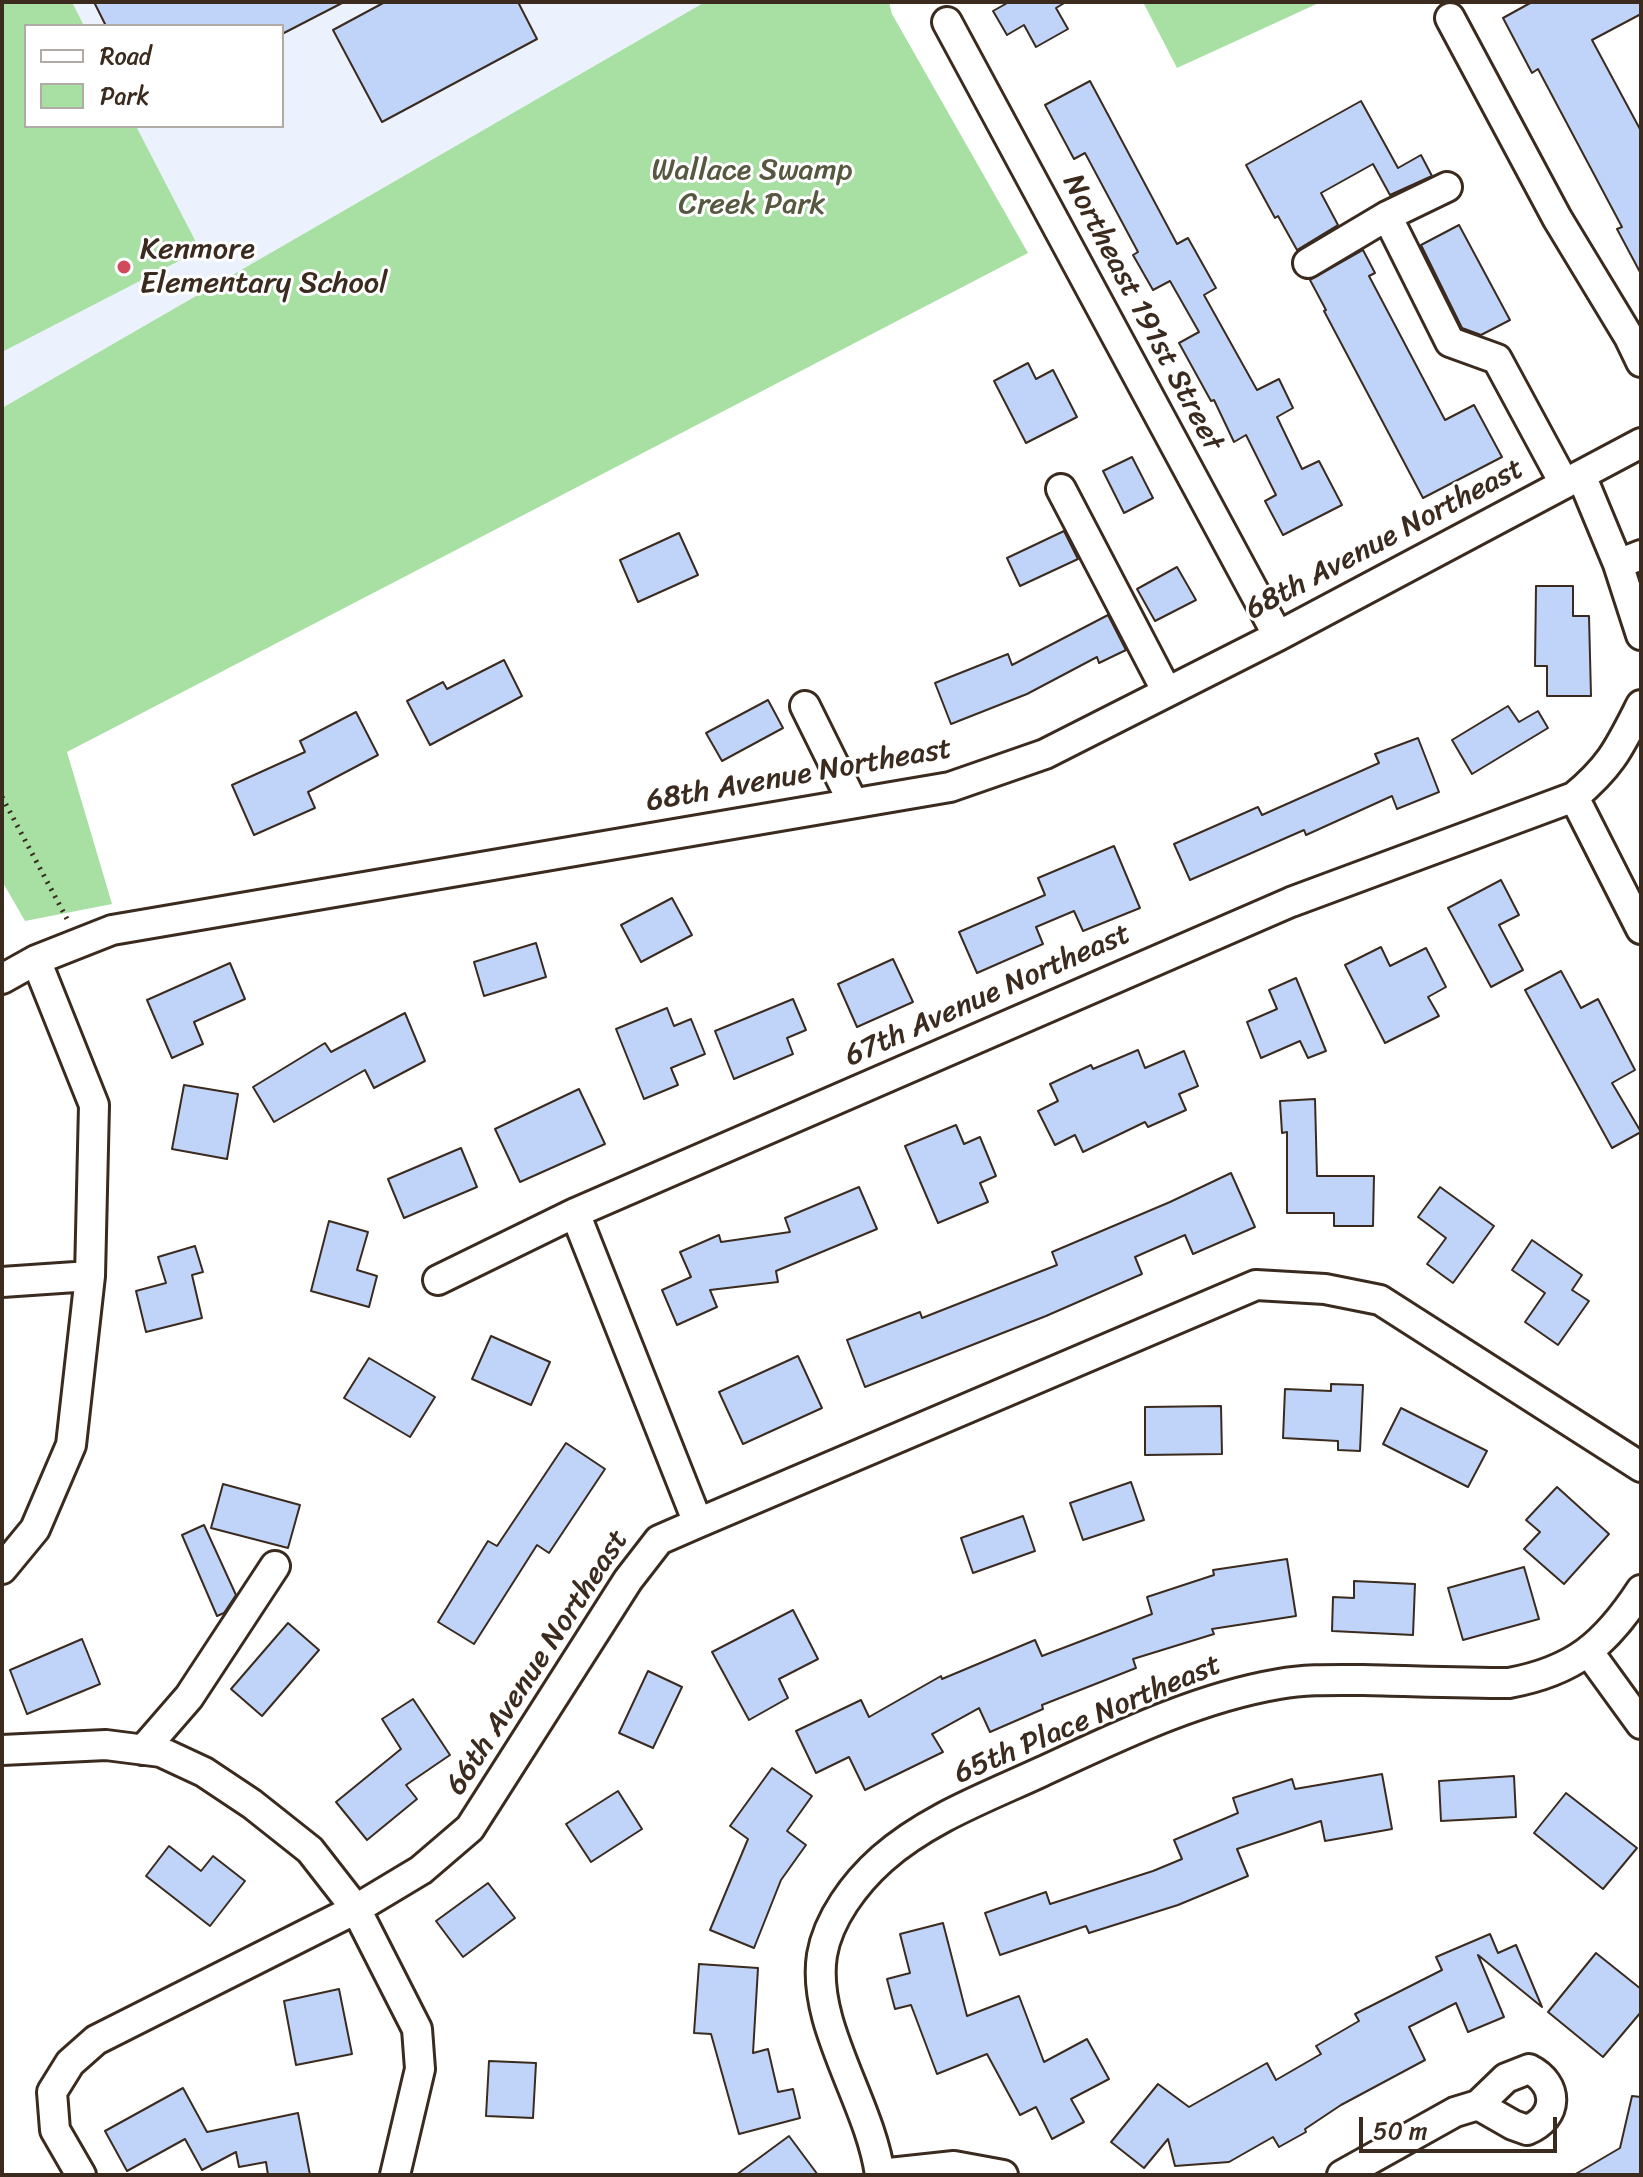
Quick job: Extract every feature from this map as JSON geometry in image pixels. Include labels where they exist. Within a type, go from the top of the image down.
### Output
[{"type":"street","points":[[1450,18],[1557,218],[1635,334],[1641,362]]},
{"type":"street","name":"Northeast 191st Street","points":[[947,22],[1278,636]]},
{"type":"street","points":[[1308,263],[1387,216],[1447,187]]},
{"type":"street","points":[[1387,216],[1450,342],[1497,359],[1572,479],[1630,560],[1641,635]]},
{"type":"street","name":"68th Avenue Northeast","points":[[2,979],[36,960],[112,930],[950,787],[1045,754],[1278,636],[1641,443]]},
{"type":"street","points":[[1061,489],[1167,692]]},
{"type":"street","points":[[1641,705],[1614,758],[1599,776],[1574,797],[1641,929]]},
{"type":"street","points":[[805,706],[853,803]]},
{"type":"street","name":"67th Avenue Northeast","points":[[438,1280],[575,1213],[1291,902],[1574,797]]},
{"type":"street","points":[[2,1569],[35,1529],[71,1445],[90,1276],[94,1105],[36,960]]},
{"type":"street","points":[[575,1213],[698,1523]]},
{"type":"street","points":[[2,1282],[90,1276]]},
{"type":"street","name":"66th Avenue Northeast","points":[[81,2175],[55,2130],[52,2092],[70,2063],[96,2040],[356,1909],[421,1870],[470,1828],[628,1580],[659,1540],[1256,1285],[1325,1289],[1380,1300],[1641,1467]]},
{"type":"street","points":[[143,1750],[189,1697],[275,1566]]},
{"type":"street","name":"65th Place Northeast","points":[[880,2174],[872,2134],[833,2037],[821,1978],[822,1955],[828,1933],[847,1898],[881,1859],[904,1842],[979,1800],[1111,1740],[1246,1690],[1315,1680],[1509,1683],[1540,1677],[1588,1651],[1606,1636],[1641,1590]]},
{"type":"street","points":[[1588,1651],[1641,1724]]},
{"type":"street","points":[[2,1750],[106,1745],[161,1752],[204,1772],[252,1804],[310,1850],[356,1909],[417,2029],[420,2069],[395,2175]]},
{"type":"street","points":[[1342,2175],[1455,2112],[1478,2105]]},
{"type":"street","points":[[880,2174],[954,2166],[1003,2175]]},
{"type":"path","points":[[2,797],[67,919]]},
{"type":"shaded area","name":"Kenmore Elementary School","points":[[2,2],[705,2],[2,408]]},
{"type":"green space","points":[[2,2],[72,2],[83,24],[24,24],[24,128],[137,128],[200,250],[2,352]]},
{"type":"green space","name":"Wallace Swamp Creek Park","points":[[705,2],[889,2],[892,14],[1028,253],[67,752],[112,904],[25,921],[2,881],[2,408]]},
{"type":"green space","points":[[1143,2],[1321,2],[1177,68]]},
{"type":"building","points":[[94,2],[344,2],[284,33],[284,24],[105,24]]},
{"type":"building","points":[[385,2],[518,2],[537,39],[382,122],[333,30]]},
{"type":"building","points":[[1009,2],[1066,2],[1056,8],[1068,29],[1036,47],[1024,25],[1007,35],[993,11]]},
{"type":"building","points":[[1532,2],[1641,2],[1641,14],[1592,40],[1641,131],[1641,274],[1617,229],[1622,227],[1538,69],[1532,73],[1503,18]]},
{"type":"building","points":[[1090,81],[1177,244],[1188,238],[1216,288],[1204,295],[1257,390],[1279,379],[1293,408],[1277,417],[1302,469],[1319,461],[1342,505],[1283,535],[1265,501],[1276,495],[1246,435],[1234,442],[1214,400],[1211,401],[1179,343],[1199,332],[1170,281],[1153,290],[1133,255],[1138,252],[1085,153],[1074,159],[1045,105]]},
{"type":"building","points":[[1361,101],[1398,168],[1421,155],[1432,176],[1390,195],[1373,164],[1321,193],[1338,225],[1297,250],[1278,216],[1275,218],[1246,165]]},
{"type":"building","points":[[1459,225],[1510,320],[1481,335],[1462,328],[1421,245]]},
{"type":"building","points":[[1363,250],[1375,273],[1369,276],[1445,420],[1474,405],[1502,457],[1423,498],[1310,280]]},
{"type":"building","points":[[1028,363],[1036,379],[1053,370],[1077,417],[1026,443],[994,381]]},
{"type":"building","points":[[1132,457],[1153,498],[1124,513],[1103,471]]},
{"type":"building","points":[[1064,531],[1078,559],[1020,586],[1007,558]]},
{"type":"building","points":[[679,533],[698,575],[638,602],[620,560]]},
{"type":"building","points":[[1177,567],[1196,600],[1155,621],[1137,589]]},
{"type":"building","points":[[1536,586],[1573,586],[1573,616],[1589,616],[1591,696],[1547,696],[1547,666],[1535,666]]},
{"type":"building","points":[[1108,615],[1126,650],[1099,663],[1097,657],[1027,694],[951,724],[935,683],[1008,654],[1012,665]]},
{"type":"building","points":[[504,660],[522,696],[430,745],[407,701],[443,682],[447,689]]},
{"type":"building","points":[[768,700],[783,728],[722,761],[706,733]]},
{"type":"building","points":[[1508,706],[1519,722],[1538,711],[1548,728],[1472,774],[1452,740]]},
{"type":"building","points":[[356,712],[378,755],[308,792],[315,808],[254,835],[232,785],[305,752],[300,741]]},
{"type":"building","points":[[1418,738],[1439,792],[1397,809],[1392,796],[1306,835],[1304,830],[1190,880],[1174,844],[1258,807],[1262,815],[1379,763],[1375,754]]},
{"type":"building","points":[[1114,846],[1140,908],[1083,931],[1074,911],[1036,927],[1043,944],[977,973],[959,932],[1045,895],[1038,878]]},
{"type":"building","points":[[1501,880],[1519,915],[1499,925],[1523,970],[1491,987],[1448,908]]},
{"type":"building","points":[[672,898],[692,935],[641,962],[621,925]]},
{"type":"building","points":[[536,943],[546,977],[484,996],[474,962]]},
{"type":"building","points":[[1381,947],[1390,966],[1426,948],[1446,987],[1428,997],[1439,1016],[1385,1043],[1345,965]]},
{"type":"building","points":[[893,959],[913,1002],[857,1027],[838,984]]},
{"type":"building","points":[[230,963],[245,999],[194,1022],[203,1044],[172,1058],[147,1000]]},
{"type":"building","points":[[1561,971],[1581,1008],[1598,999],[1635,1070],[1612,1083],[1641,1132],[1612,1148],[1525,990]]},
{"type":"building","points":[[1296,978],[1326,1051],[1308,1058],[1300,1041],[1261,1058],[1247,1022],[1277,1009],[1269,990]]},
{"type":"building","points":[[793,999],[806,1030],[787,1038],[793,1054],[734,1079],[715,1031]]},
{"type":"building","points":[[667,1008],[674,1026],[691,1019],[705,1054],[671,1068],[678,1085],[644,1099],[616,1029]]},
{"type":"building","points":[[405,1013],[425,1061],[374,1088],[365,1070],[274,1122],[253,1087],[325,1043],[331,1052]]},
{"type":"building","points":[[1138,1050],[1145,1068],[1184,1051],[1198,1086],[1179,1094],[1186,1110],[1148,1127],[1145,1122],[1083,1152],[1075,1135],[1055,1145],[1038,1111],[1058,1101],[1050,1084],[1091,1065],[1093,1069]]},
{"type":"building","points":[[184,1085],[238,1094],[227,1159],[172,1149]]},
{"type":"building","points":[[579,1089],[605,1144],[520,1182],[495,1129]]},
{"type":"building","points":[[1315,1099],[1317,1176],[1374,1176],[1373,1226],[1334,1226],[1334,1213],[1287,1213],[1287,1132],[1282,1133],[1280,1101]]},
{"type":"building","points":[[956,1125],[964,1144],[980,1137],[996,1176],[980,1183],[988,1202],[938,1223],[905,1146]]},
{"type":"building","points":[[461,1148],[477,1187],[404,1218],[388,1179]]},
{"type":"building","points":[[1231,1173],[1255,1227],[1193,1254],[1185,1235],[1135,1257],[1142,1274],[1046,1316],[865,1387],[847,1340],[920,1312],[922,1318],[1057,1265],[1052,1252]]},
{"type":"building","points":[[859,1187],[877,1229],[776,1271],[778,1282],[710,1290],[717,1307],[677,1325],[662,1290],[691,1277],[680,1252],[719,1235],[721,1242],[790,1232],[785,1218]]},
{"type":"building","points":[[1440,1187],[1494,1226],[1453,1283],[1427,1264],[1446,1238],[1418,1217]]},
{"type":"building","points":[[329,1221],[368,1232],[357,1270],[377,1276],[369,1307],[311,1291]]},
{"type":"building","points":[[1532,1240],[1582,1275],[1572,1290],[1589,1301],[1558,1345],[1525,1322],[1545,1293],[1512,1270]]},
{"type":"building","points":[[195,1246],[203,1272],[192,1275],[202,1318],[146,1332],[136,1291],[166,1283],[158,1257]]},
{"type":"building","points":[[491,1336],[550,1362],[531,1405],[472,1379]]},
{"type":"building","points":[[798,1356],[822,1408],[743,1444],[719,1392]]},
{"type":"building","points":[[369,1358],[435,1397],[410,1437],[344,1398]]},
{"type":"building","points":[[1331,1384],[1363,1385],[1360,1451],[1338,1450],[1338,1441],[1283,1438],[1285,1389],[1331,1391]]},
{"type":"building","points":[[1221,1406],[1222,1454],[1145,1455],[1145,1407]]},
{"type":"building","points":[[1401,1408],[1487,1451],[1468,1487],[1383,1444]]},
{"type":"building","points":[[566,1443],[605,1469],[549,1553],[537,1545],[474,1644],[438,1622],[488,1541],[497,1546]]},
{"type":"building","points":[[1131,1482],[1144,1520],[1083,1540],[1070,1503]]},
{"type":"building","points":[[223,1484],[300,1505],[288,1548],[211,1528]]},
{"type":"building","points":[[1557,1487],[1609,1534],[1564,1584],[1524,1549],[1540,1532],[1526,1520]]},
{"type":"building","points":[[1023,1516],[1035,1551],[973,1573],[961,1538]]},
{"type":"building","points":[[204,1525],[236,1595],[224,1613],[217,1616],[182,1535]]},
{"type":"building","points":[[1287,1559],[1296,1616],[1212,1629],[1214,1634],[1133,1659],[1136,1668],[1042,1705],[1043,1709],[990,1732],[979,1708],[932,1734],[943,1752],[865,1790],[849,1757],[816,1773],[796,1731],[861,1700],[869,1717],[941,1676],[942,1679],[1035,1640],[1042,1656],[1152,1614],[1147,1597],[1214,1575],[1213,1570]]},
{"type":"building","points":[[1524,1567],[1539,1619],[1463,1640],[1448,1588]]},
{"type":"building","points":[[1354,1581],[1415,1584],[1413,1635],[1332,1631],[1333,1597],[1354,1598]]},
{"type":"building","points":[[793,1610],[818,1659],[779,1679],[788,1698],[749,1720],[712,1652]]},
{"type":"building","points":[[288,1623],[319,1650],[262,1716],[231,1689]]},
{"type":"building","points":[[82,1639],[100,1684],[27,1714],[10,1670]]},
{"type":"building","points":[[648,1671],[682,1687],[653,1748],[619,1733]]},
{"type":"building","points":[[413,1699],[450,1755],[406,1785],[417,1799],[367,1840],[336,1802],[401,1749],[382,1719]]},
{"type":"building","points":[[772,1768],[812,1796],[787,1831],[806,1845],[781,1880],[754,1948],[710,1930],[748,1839],[730,1826]]},
{"type":"building","points":[[1382,1774],[1392,1829],[1325,1841],[1321,1821],[1237,1849],[1248,1876],[1178,1905],[1089,1933],[1086,1926],[1000,1955],[985,1913],[1046,1892],[1050,1904],[1182,1859],[1174,1840],[1238,1813],[1233,1798],[1292,1779],[1295,1789]]},
{"type":"building","points":[[1514,1776],[1516,1817],[1441,1821],[1439,1781]]},
{"type":"building","points":[[618,1791],[642,1829],[591,1862],[566,1824]]},
{"type":"building","points":[[1566,1793],[1637,1848],[1603,1889],[1534,1833]]},
{"type":"building","points":[[169,1846],[201,1871],[213,1856],[245,1881],[210,1926],[146,1876]]},
{"type":"building","points":[[488,1883],[515,1918],[463,1957],[436,1921]]},
{"type":"building","points":[[943,1923],[967,2016],[1019,1996],[1044,2062],[1087,2039],[1109,2079],[1071,2099],[1084,2122],[1052,2139],[1036,2107],[1020,2115],[987,2054],[937,2074],[911,2005],[895,2009],[887,1979],[910,1973],[900,1934]]},
{"type":"building","points":[[1490,1934],[1498,1953],[1516,1945],[1542,2007],[1478,1955],[1504,2017],[1468,2032],[1456,2003],[1409,2027],[1425,2060],[1341,2105],[1305,2129],[1306,2132],[1279,2147],[1273,2137],[1229,2162],[1175,2166],[1168,2139],[1144,2168],[1111,2142],[1158,2084],[1189,2107],[1267,2063],[1276,2080],[1321,2054],[1316,2046],[1359,2021],[1355,2014],[1442,1970],[1436,1957]]},
{"type":"building","points":[[1596,1953],[1641,1989],[1641,2012],[1603,2057],[1548,2012]]},
{"type":"building","points":[[699,1964],[758,1968],[753,2053],[768,2049],[778,2092],[793,2089],[800,2118],[739,2134],[711,2034],[694,2033]]},
{"type":"building","points":[[339,1989],[352,2054],[296,2065],[284,2001]]},
{"type":"building","points":[[489,2061],[536,2063],[533,2118],[486,2116]]},
{"type":"building","points":[[183,2088],[207,2132],[298,2113],[310,2175],[268,2175],[266,2162],[239,2167],[236,2152],[202,2170],[185,2139],[127,2171],[105,2131]]},
{"type":"building","points":[[1632,2096],[1641,2097],[1641,2175],[1574,2175],[1620,2148]]},
{"type":"building","points":[[789,2136],[818,2175],[736,2175]]},
{"type":"place","name":"Kenmore Elementary School","points":[[124,267]]}]
